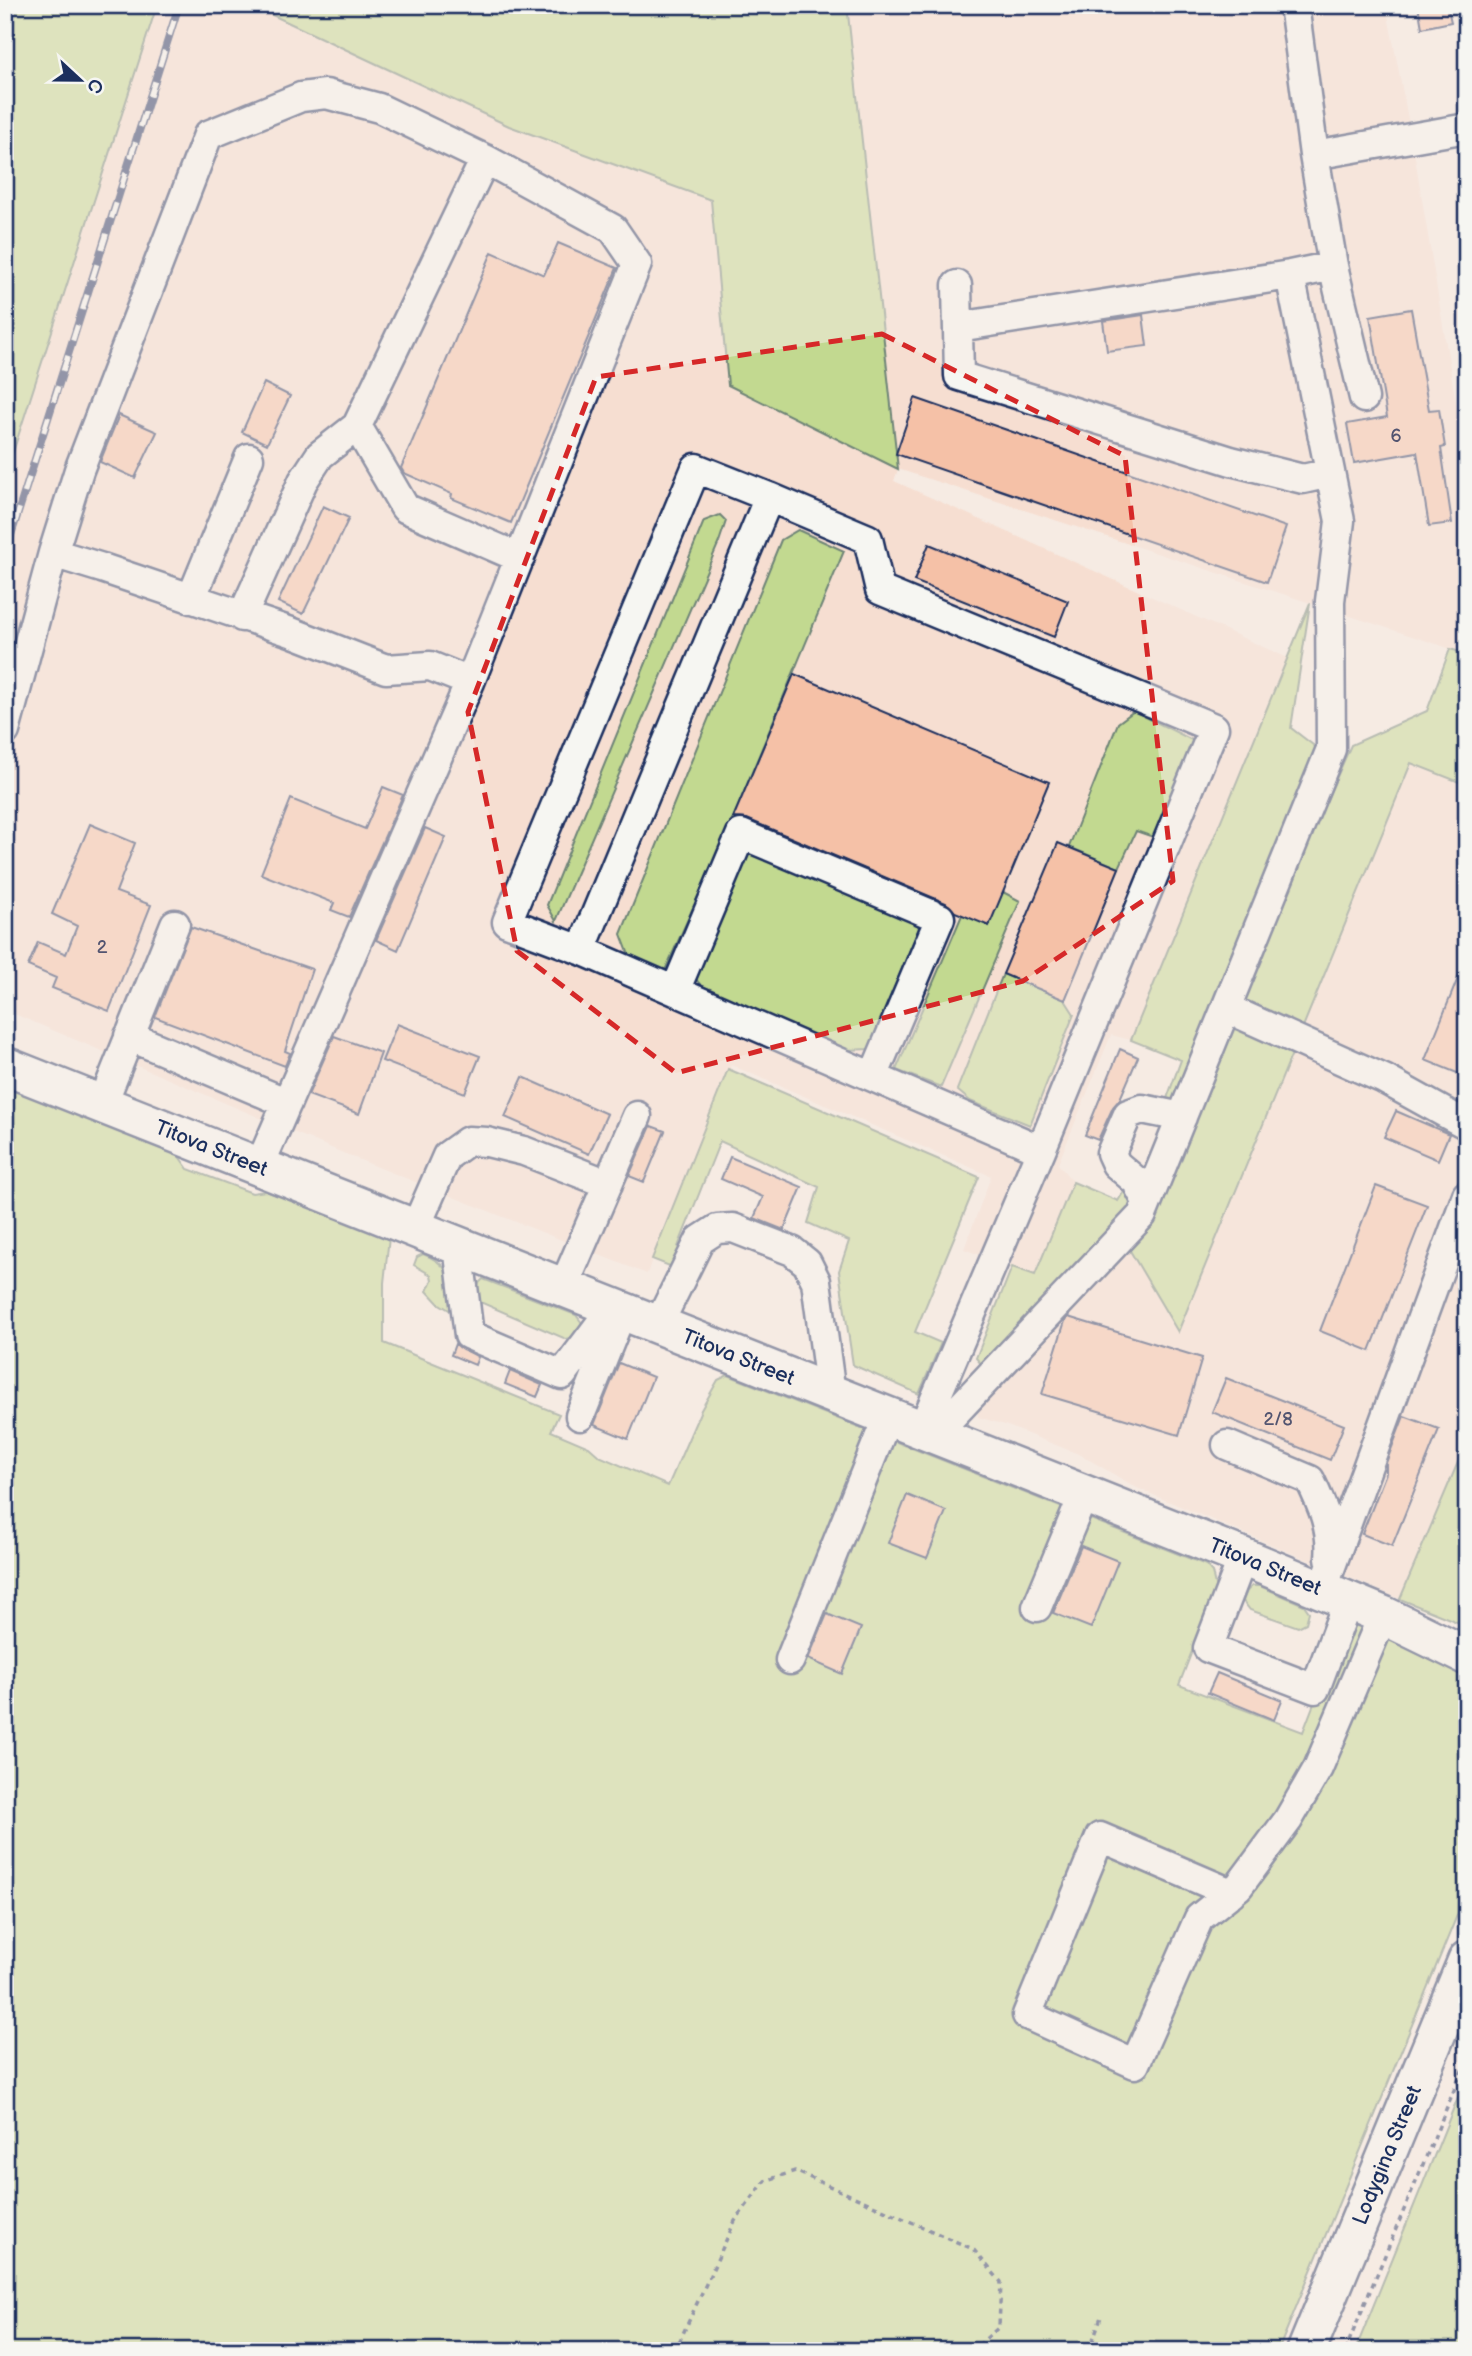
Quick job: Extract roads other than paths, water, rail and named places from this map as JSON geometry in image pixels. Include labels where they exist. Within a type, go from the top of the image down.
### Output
[{"type":"main road","name":"Titova Street","points":[[5,1066],[1243,1557],[1333,1589],[1467,1656]]},
{"type":"main road","points":[[1383,1615],[1467,1637]]},
{"type":"main road","name":"Lodygina Street","points":[[1306,2351],[1467,1960]]},
{"type":"lane","points":[[1294,5],[1314,155],[1333,266],[1364,398]]},
{"type":"lane","points":[[5,731],[53,554],[79,470],[208,135],[301,97],[326,94],[379,108],[485,159],[613,229],[637,264],[470,682],[259,1167]]},
{"type":"lane","points":[[1314,155],[1467,128]]},
{"type":"lane","points":[[242,617],[303,481],[320,455],[357,426],[485,159]]},
{"type":"lane","points":[[958,327],[1333,266]]},
{"type":"lane","points":[[928,1432],[1142,1215],[1331,749],[1330,601],[1340,521],[1290,275]]},
{"type":"lane","points":[[957,285],[958,376],[1231,461],[1303,479],[1330,473]]},
{"type":"lane","points":[[357,426],[405,508],[520,558]]},
{"type":"lane","points":[[191,599],[249,458]]},
{"type":"lane","points":[[928,1432],[1214,728],[880,590],[868,539],[696,468],[507,922],[581,950],[1041,1150]]},
{"type":"lane","points":[[581,950],[769,497]]},
{"type":"lane","points":[[53,554],[291,632],[386,669],[430,666],[470,682]]},
{"type":"lane","points":[[675,991],[741,834],[940,918],[873,1077]]},
{"type":"lane","points":[[102,1105],[174,923]]},
{"type":"lane","points":[[1226,1008],[1384,1079],[1467,1125]]},
{"type":"lane","points":[[129,1037],[287,1103]]},
{"type":"lane","points":[[1147,1202],[1136,1181],[1116,1164],[1111,1153],[1128,1114],[1142,1108],[1182,1117]]},
{"type":"lane","points":[[563,1288],[637,1116]]},
{"type":"lane","points":[[415,1229],[447,1156],[468,1141],[487,1142],[524,1151],[608,1184]]},
{"type":"lane","points":[[1243,1557],[1208,1648],[1315,1689],[1333,1589],[1467,1195]]},
{"type":"lane","points":[[658,1325],[700,1240],[717,1229],[733,1228],[792,1251],[807,1263],[816,1281],[831,1394]]},
{"type":"lane","points":[[457,1247],[469,1335],[562,1375],[617,1309]]},
{"type":"lane","points":[[580,1416],[617,1309]]},
{"type":"lane","points":[[790,1660],[888,1416]]},
{"type":"lane","points":[[1227,1446],[1310,1480],[1327,1515],[1333,1589]]},
{"type":"lane","points":[[1037,1607],[1084,1494]]},
{"type":"lane","points":[[1231,1893],[1100,1837],[1027,2015],[1135,2064],[1199,1918],[1231,1893],[1239,1886],[1289,1820],[1318,1768],[1383,1615]]},
{"type":"railway","points":[[5,554],[179,5]]}]
